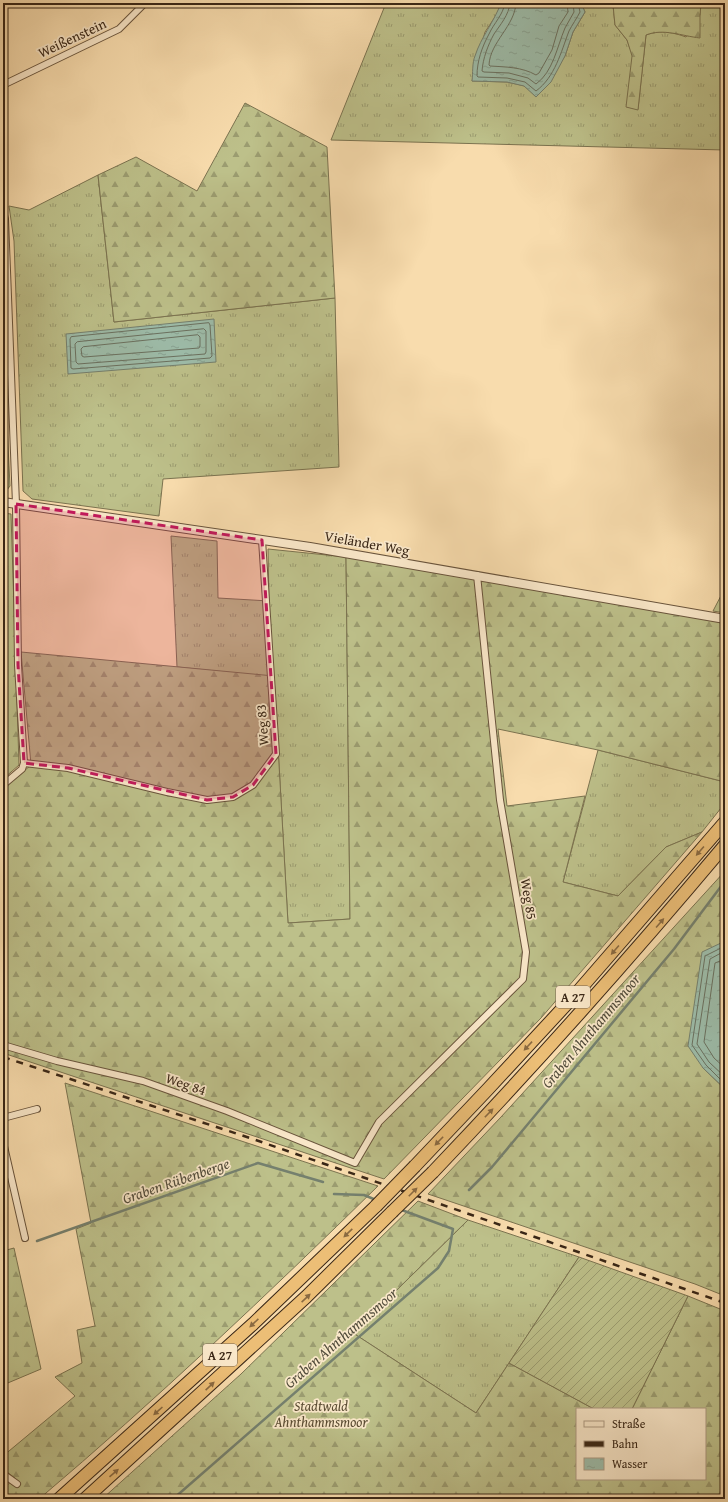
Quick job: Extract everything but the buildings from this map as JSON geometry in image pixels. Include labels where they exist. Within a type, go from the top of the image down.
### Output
[{"type":"highway","name":"A 27","points":[[59,1499],[247,1330],[376,1206],[488,1089],[575,995],[725,822]]},
{"type":"highway","name":"A 27","points":[[85,1499],[306,1297],[433,1172],[502,1100],[661,922],[725,845]]},
{"type":"street","name":"Weißenstein","points":[[3,85],[119,29],[145,3]]},
{"type":"street","points":[[3,211],[5,219],[16,504],[18,665],[24,763],[22,769],[3,785]]},
{"type":"street","name":"Vieländer Weg","points":[[3,502],[262,540],[477,575],[725,619]]},
{"type":"street","name":"Weg 83","points":[[24,763],[68,768],[207,800],[233,797],[253,785],[276,754],[262,540]]},
{"type":"street","name":"Weg 85","points":[[355,1163],[379,1122],[523,979],[526,952],[500,800],[477,575]]},
{"type":"street","name":"Weg 84","points":[[3,1045],[57,1061],[143,1082],[227,1111],[355,1163]]},
{"type":"street","points":[[3,1118],[37,1109]]},
{"type":"street","points":[[3,1142],[25,1238]]},
{"type":"street","points":[[3,1474],[17,1484]]},
{"type":"highlighted area","points":[[16,504],[262,540],[276,754],[253,785],[233,797],[207,800],[68,768],[24,763],[18,665]]},
{"type":"green space","points":[[386,3],[501,3],[497,14],[485,32],[472,81],[507,82],[525,86],[536,97],[565,56],[573,32],[585,12],[581,3],[614,3],[615,25],[627,40],[633,56],[627,107],[638,109],[646,35],[656,32],[666,32],[686,37],[700,15],[701,3],[725,3],[725,150],[331,140]]},
{"type":"green space","points":[[614,3],[701,3],[700,38],[666,32],[646,35],[638,110],[626,107],[632,56],[627,40],[615,25]]},
{"type":"green space","points":[[245,103],[327,147],[335,298],[114,322],[98,175],[136,157],[197,191]]},
{"type":"green space","points":[[98,175],[114,322],[335,298],[339,467],[163,479],[159,516],[32,499],[23,491],[14,241],[9,206],[29,210]]},
{"type":"green space","points":[[3,345],[10,486],[3,495]]},
{"type":"green space","points":[[3,513],[11,514],[19,765],[3,779]]},
{"type":"green space","points":[[171,536],[217,541],[218,598],[269,601],[268,549],[346,557],[350,919],[288,923],[274,677],[177,667]]},
{"type":"green space","points":[[346,557],[725,623],[725,715],[723,734],[725,735],[725,782],[598,750],[498,729],[507,806],[585,796],[563,882],[618,896],[666,847],[702,832],[541,1018],[384,1179],[3,1053],[3,789],[31,765],[21,652],[274,676],[288,923],[350,919]]},
{"type":"green space","points":[[725,588],[725,613],[713,611]]},
{"type":"green space","points":[[598,750],[725,782],[725,803],[702,832],[666,847],[618,896],[563,882]]},
{"type":"green space","points":[[725,871],[725,944],[720,943],[703,1068],[725,1089],[725,1296],[695,1284],[428,1194],[501,1117]]},
{"type":"green space","points":[[65,1083],[378,1186],[211,1346],[126,1424],[39,1499],[3,1499],[3,1489],[15,1478],[3,1469],[3,1456],[75,1396],[55,1377],[82,1363],[77,1330],[95,1326],[76,1229],[91,1223]]},
{"type":"green space","name":"Stadtwald Ahnthammsmoor","points":[[418,1201],[468,1220],[353,1333],[476,1413],[509,1363],[592,1408],[576,1408],[576,1480],[706,1480],[706,1408],[632,1408],[688,1296],[725,1311],[725,1499],[102,1499],[241,1374]]},
{"type":"green space","points":[[468,1220],[579,1257],[476,1413],[353,1333]]},
{"type":"green space","points":[[14,1248],[41,1369],[3,1385],[3,1251]]},
{"type":"green space","points":[[579,1257],[688,1296],[632,1408],[592,1408],[509,1363]]},
{"type":"water","points":[[501,3],[581,3],[585,12],[573,32],[565,56],[551,82],[536,97],[524,86],[507,82],[472,81],[474,59]]},
{"type":"water","points":[[214,319],[216,362],[68,374],[66,334]]},
{"type":"water","points":[[721,943],[725,944],[725,1089],[703,1068],[688,1046],[702,952]]},
{"type":"waterway","name":"Graben Ahnthammsmoor","points":[[469,1190],[492,1167],[674,949],[725,881]]},
{"type":"waterway","name":"Graben Rübenberge","points":[[37,1241],[258,1163],[323,1182]]},
{"type":"waterway","name":"Graben Rübenberge","points":[[334,1194],[364,1195],[376,1200]]},
{"type":"waterway","name":"Graben Ahnthammsmoor","points":[[173,1499],[438,1268],[449,1251],[453,1229],[399,1209]]},
{"type":"railway","points":[[3,1057],[250,1138],[725,1303]]}]
